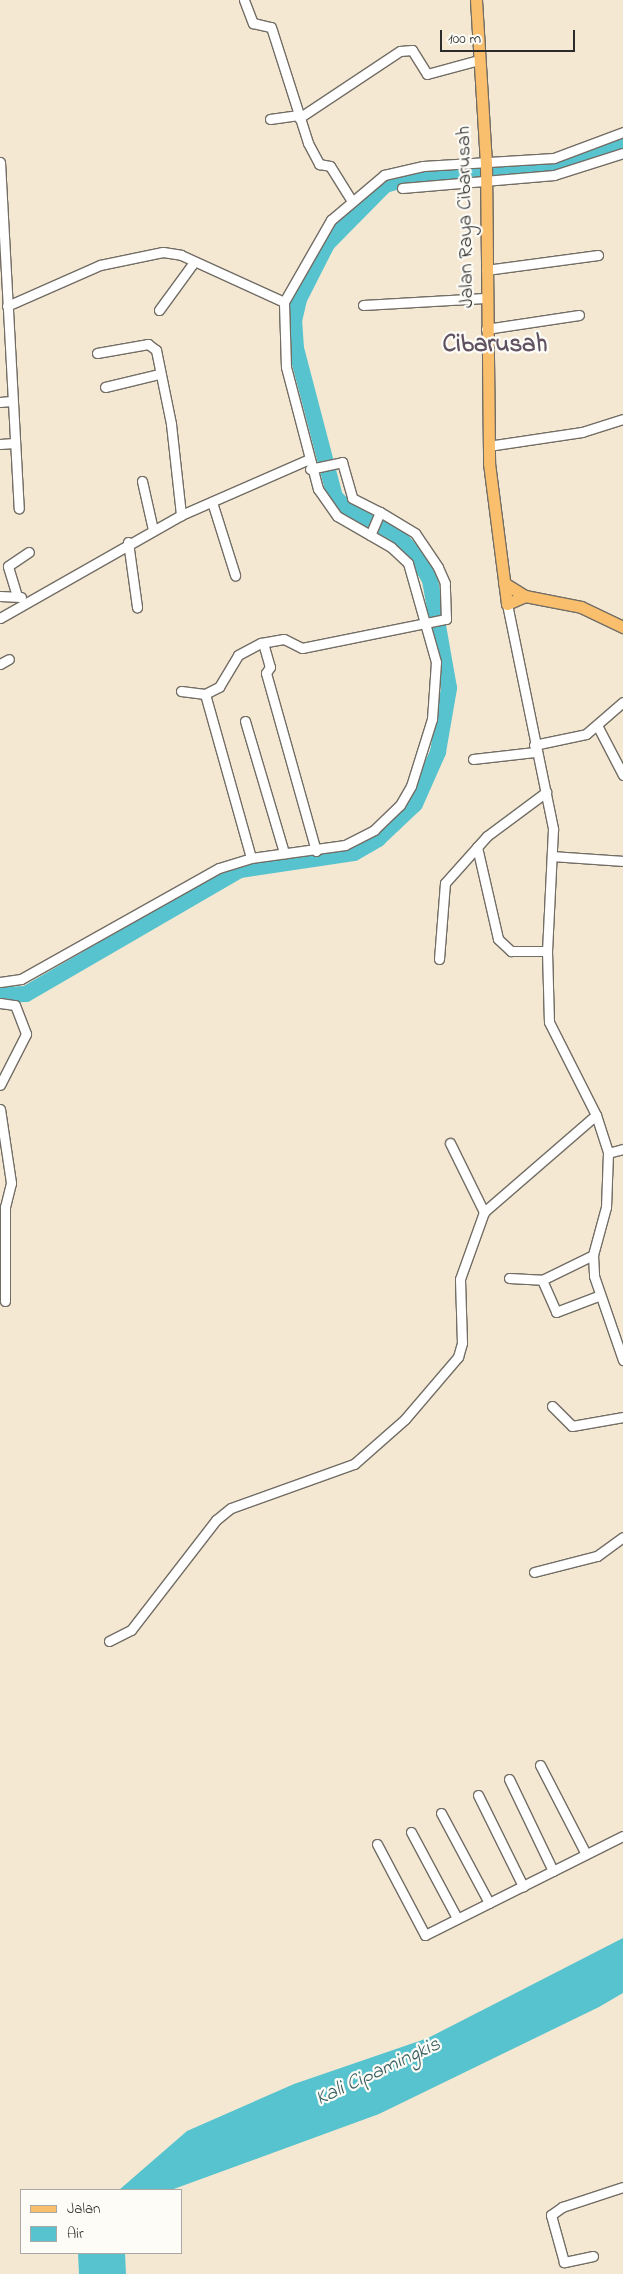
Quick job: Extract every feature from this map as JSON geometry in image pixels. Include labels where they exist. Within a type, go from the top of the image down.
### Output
[{"type":"main road","name":"Jalan Raya Cibarusah","points":[[476,0],[487,180],[485,298],[488,446],[507,604]]},
{"type":"main road","points":[[504,584],[525,596],[581,607],[623,627]]},
{"type":"main road","points":[[507,604],[525,596]]},
{"type":"street","points":[[244,0],[253,23],[271,27],[298,116],[319,164],[330,166],[351,199]]},
{"type":"street","points":[[270,118],[298,116],[400,51],[412,50],[427,74],[479,60]]},
{"type":"street","points":[[0,982],[22,979],[199,878],[251,858],[316,851],[345,845],[374,830],[411,786],[436,699],[434,622],[408,563],[372,532],[331,509],[309,465],[286,367],[284,302],[317,240],[351,199],[390,172],[486,163],[554,160],[623,132]]},
{"type":"street","points":[[402,188],[556,173],[623,153]]},
{"type":"street","points":[[554,160],[556,173]]},
{"type":"street","points":[[0,162],[3,280],[7,306],[11,402],[19,508]]},
{"type":"street","points":[[7,306],[80,272],[122,259],[163,252],[194,262],[284,302]]},
{"type":"street","points":[[486,270],[598,256]]},
{"type":"street","points":[[159,310],[194,262]]},
{"type":"street","points":[[363,305],[485,298]]},
{"type":"street","points":[[486,329],[579,315]]},
{"type":"street","points":[[97,353],[151,344],[171,424],[181,515]]},
{"type":"street","points":[[104,387],[159,374]]},
{"type":"street","points":[[0,402],[11,402]]},
{"type":"street","points":[[488,446],[582,432],[623,419]]},
{"type":"street","points":[[0,444],[14,443]]},
{"type":"street","points":[[0,618],[128,542],[181,515],[309,465],[322,466],[342,462],[352,498],[416,533],[438,567],[446,590],[448,615],[434,622],[302,648],[291,640],[263,643],[238,655],[219,687],[205,694],[181,691]]},
{"type":"street","points":[[142,480],[152,530]]},
{"type":"street","points":[[212,502],[235,575]]},
{"type":"street","points":[[372,532],[380,513]]},
{"type":"street","points":[[128,542],[137,608]]},
{"type":"street","points":[[17,596],[8,566],[30,552]]},
{"type":"street","points":[[0,596],[17,596],[31,599]]},
{"type":"street","points":[[507,604],[534,749],[546,792],[552,856],[547,951],[549,1022],[596,1115],[608,1153],[606,1207],[593,1255],[598,1296],[621,1354]]},
{"type":"street","points":[[263,643],[270,667],[266,673],[316,851]]},
{"type":"street","points":[[0,664],[9,658]]},
{"type":"street","points":[[205,694],[251,858]]},
{"type":"street","points":[[474,759],[534,749],[578,737],[598,727],[623,702]]},
{"type":"street","points":[[245,721],[284,853]]},
{"type":"street","points":[[598,727],[623,775]]},
{"type":"street","points":[[439,959],[442,892],[477,847],[546,792]]},
{"type":"street","points":[[477,847],[498,939],[510,951],[547,951]]},
{"type":"street","points":[[552,856],[623,861]]},
{"type":"street","points":[[0,1003],[15,1005],[26,1034],[0,1085]]},
{"type":"street","points":[[0,1109],[1,1128],[11,1183],[5,1207],[5,1301]]},
{"type":"street","points":[[109,1641],[131,1630],[223,1514],[256,1496],[318,1478],[368,1455],[451,1367],[462,1343],[460,1279],[484,1212],[596,1115]]},
{"type":"street","points":[[450,1143],[484,1212]]},
{"type":"street","points":[[608,1153],[623,1149]]},
{"type":"street","points":[[509,1278],[542,1280],[593,1255]]},
{"type":"street","points":[[542,1280],[556,1312],[598,1296]]},
{"type":"street","points":[[552,1406],[572,1426],[623,1417]]},
{"type":"street","points":[[534,1572],[597,1556],[623,1537]]},
{"type":"street","points":[[540,1765],[586,1854]]},
{"type":"street","points":[[509,1779],[553,1872]]},
{"type":"street","points":[[478,1795],[523,1886]]},
{"type":"street","points":[[441,1813],[489,1903]]},
{"type":"street","points":[[411,1832],[457,1918]]},
{"type":"street","points":[[377,1844],[425,1935],[623,1836]]},
{"type":"street","points":[[593,2256],[564,2262],[551,2215],[562,2207],[623,2187]]},
{"type":"water","name":"Kali Cipamingkis","points":[[623,1938],[623,1993],[599,2007],[379,2114],[174,2189],[120,2189],[187,2131],[294,2084],[428,2038]]},
{"type":"water","points":[[78,2254],[125,2254],[126,2274],[79,2274]]},
{"type":"waterway","points":[[0,995],[26,994],[240,870],[354,853],[378,839],[415,804],[438,752],[449,688],[430,580],[416,556],[396,534],[346,508],[335,497],[296,348],[294,321],[299,299],[327,244],[385,185],[420,175],[546,169],[623,142]]},
{"type":"district","name":"Cibarusah","points":[[495,345]]}]
